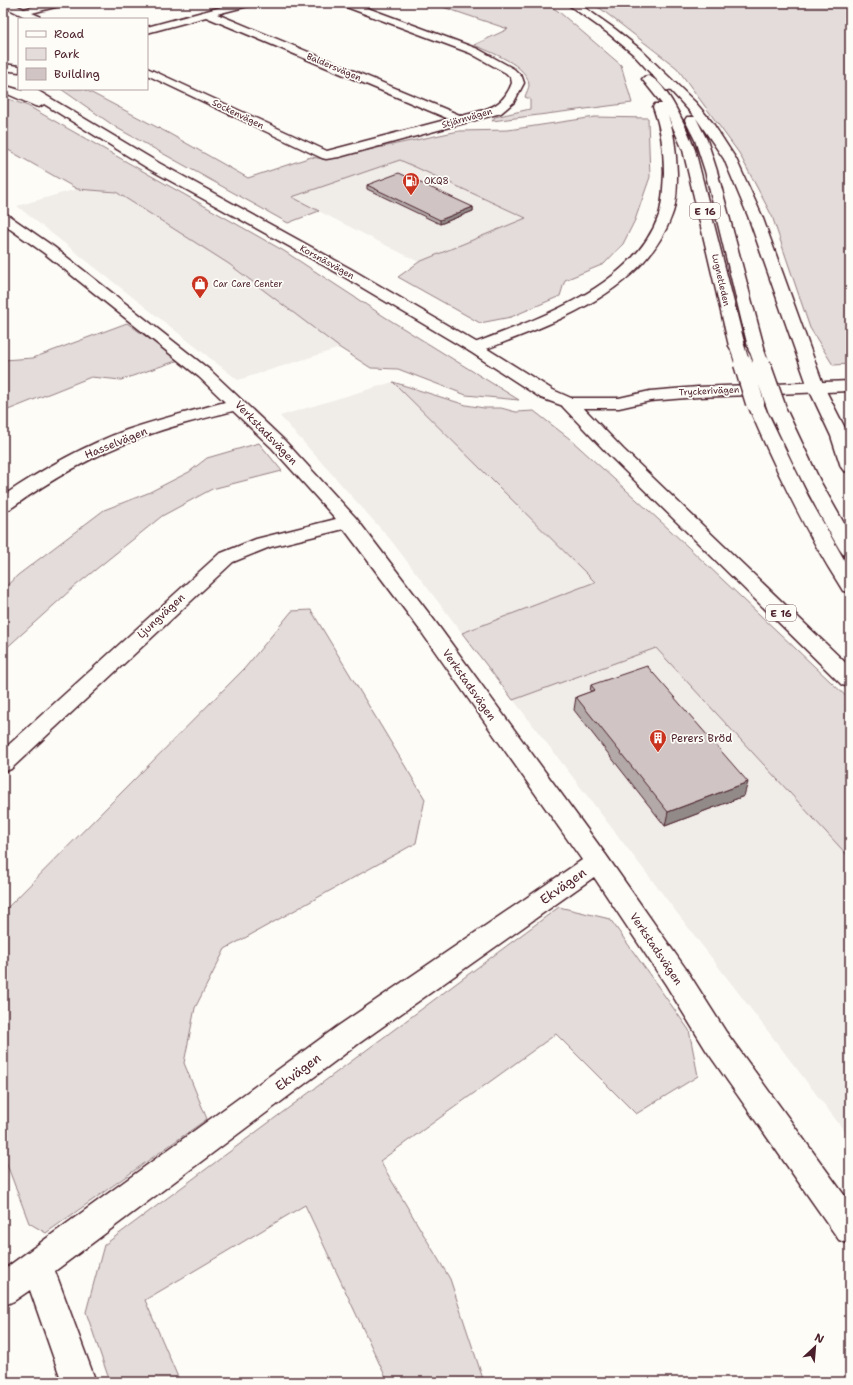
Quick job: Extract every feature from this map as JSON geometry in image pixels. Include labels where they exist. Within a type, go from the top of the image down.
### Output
[{"type":"main road","points":[[4,3],[35,18]]},
{"type":"main road","points":[[23,12],[59,3]]},
{"type":"main road","points":[[148,30],[248,3]]},
{"type":"main road","name":"Stjärnvägen","points":[[331,155],[496,110],[505,105],[514,93],[518,83],[516,77],[503,66],[474,51],[345,3]]},
{"type":"main road","points":[[559,3],[597,30],[624,55]]},
{"type":"main road","name":"Lugnetleden","points":[[571,3],[625,41],[638,52],[661,75],[690,119],[705,150],[724,218],[757,351],[777,409],[794,447],[824,506],[850,550]]},
{"type":"main road","name":"Baldersvägen","points":[[207,14],[461,120]]},
{"type":"main road","name":"Lugnetleden","points":[[475,348],[533,326],[600,292],[627,272],[654,240],[666,214],[670,187],[670,154],[662,115],[636,66],[654,84],[666,101],[688,145],[699,184],[737,346],[755,403],[774,449],[796,494],[850,586]]},
{"type":"main road","name":"Sockenvägen","points":[[148,71],[314,150],[331,155]]},
{"type":"main road","name":"E 16","points":[[661,75],[693,107],[708,125],[730,159],[755,216],[816,387],[840,436],[850,467]]},
{"type":"main road","points":[[3,85],[18,81]]},
{"type":"main road","name":"Korsnäsvägen","points":[[3,88],[22,95],[83,124]]},
{"type":"main road","name":"Korsnäsvägen","points":[[29,90],[160,169],[346,272],[475,348],[547,394],[569,403]]},
{"type":"main road","name":"Verkstadsvägen","points":[[3,218],[49,250],[176,349],[205,374],[278,444],[349,522],[427,625],[597,862],[676,977],[716,1041],[850,1229]]},
{"type":"main road","name":"Tryckerivägen","points":[[569,403],[619,403],[650,396],[698,392],[850,386]]},
{"type":"main road","name":"E 16","points":[[569,403],[617,453],[850,680]]},
{"type":"main road","name":"Hasselvägen","points":[[3,505],[30,486],[62,467],[119,440],[196,415],[238,404]]},
{"type":"main road","name":"Ljungvägen","points":[[3,763],[226,558],[263,543],[349,522]]},
{"type":"main road","name":"Ekvägen","points":[[3,1290],[348,1035],[597,862]]},
{"type":"main road","points":[[37,1266],[79,1382]]},
{"type":"shaded area","points":[[400,160],[527,219],[419,262],[291,197]]},
{"type":"shaded area","points":[[77,189],[116,192],[229,264],[340,348],[238,380],[17,206]]},
{"type":"shaded area","points":[[393,382],[596,582],[850,858],[850,1138],[390,539],[280,416]]},
{"type":"green space","points":[[431,3],[544,3],[558,11],[621,65],[632,103],[492,121],[495,117],[530,109],[530,99],[525,97],[529,85],[527,78],[522,71],[498,55],[474,45],[508,29]]},
{"type":"green space","points":[[589,3],[850,3],[850,364],[833,365],[810,328],[772,216],[739,153],[677,68],[601,9]]},
{"type":"green space","points":[[62,90],[86,90],[170,134],[248,178],[311,157],[324,159],[459,131],[508,130],[595,117],[648,118],[650,177],[635,220],[623,244],[604,264],[565,280],[560,296],[511,317],[480,323],[398,277],[419,262],[526,218],[400,160],[292,197],[319,211],[288,223],[117,128]]},
{"type":"green space","points":[[3,97],[28,106],[284,251],[385,317],[519,400],[466,395],[398,369],[371,368],[340,348],[229,264],[116,192],[77,189],[3,147]]},
{"type":"green space","points":[[127,323],[179,360],[121,380],[91,377],[3,412],[3,360],[33,358]]},
{"type":"green space","points":[[393,382],[466,405],[484,408],[501,408],[516,412],[534,411],[570,439],[670,530],[850,700],[850,858],[656,648],[513,700],[462,633],[595,582]]},
{"type":"green space","points":[[259,443],[282,471],[212,489],[162,516],[74,587],[3,651],[3,589],[18,575],[104,510],[148,493],[189,472],[207,458]]},
{"type":"green space","points":[[311,610],[425,799],[416,843],[225,949],[195,1008],[184,1063],[207,1119],[46,1233],[29,1223],[3,1154],[3,912],[244,669],[292,611]]},
{"type":"green space","points":[[559,907],[610,919],[689,1030],[698,1076],[636,1114],[556,1034],[380,1161],[450,1279],[484,1382],[388,1382],[305,1205],[145,1300],[180,1382],[110,1382],[86,1312],[104,1245]]},
{"type":"building","name":"OKQ8","points":[[399,173],[473,207],[440,220],[367,185]]},
{"type":"building","name":"Perers Bröd","points":[[647,666],[748,782],[668,812],[576,697],[595,690],[591,685]]},
{"type":"place","name":"OKQ8","points":[[411,196]]},
{"type":"place","name":"Car Care Center","points":[[200,299]]},
{"type":"place","name":"Perers Bröd","points":[[658,753]]}]
